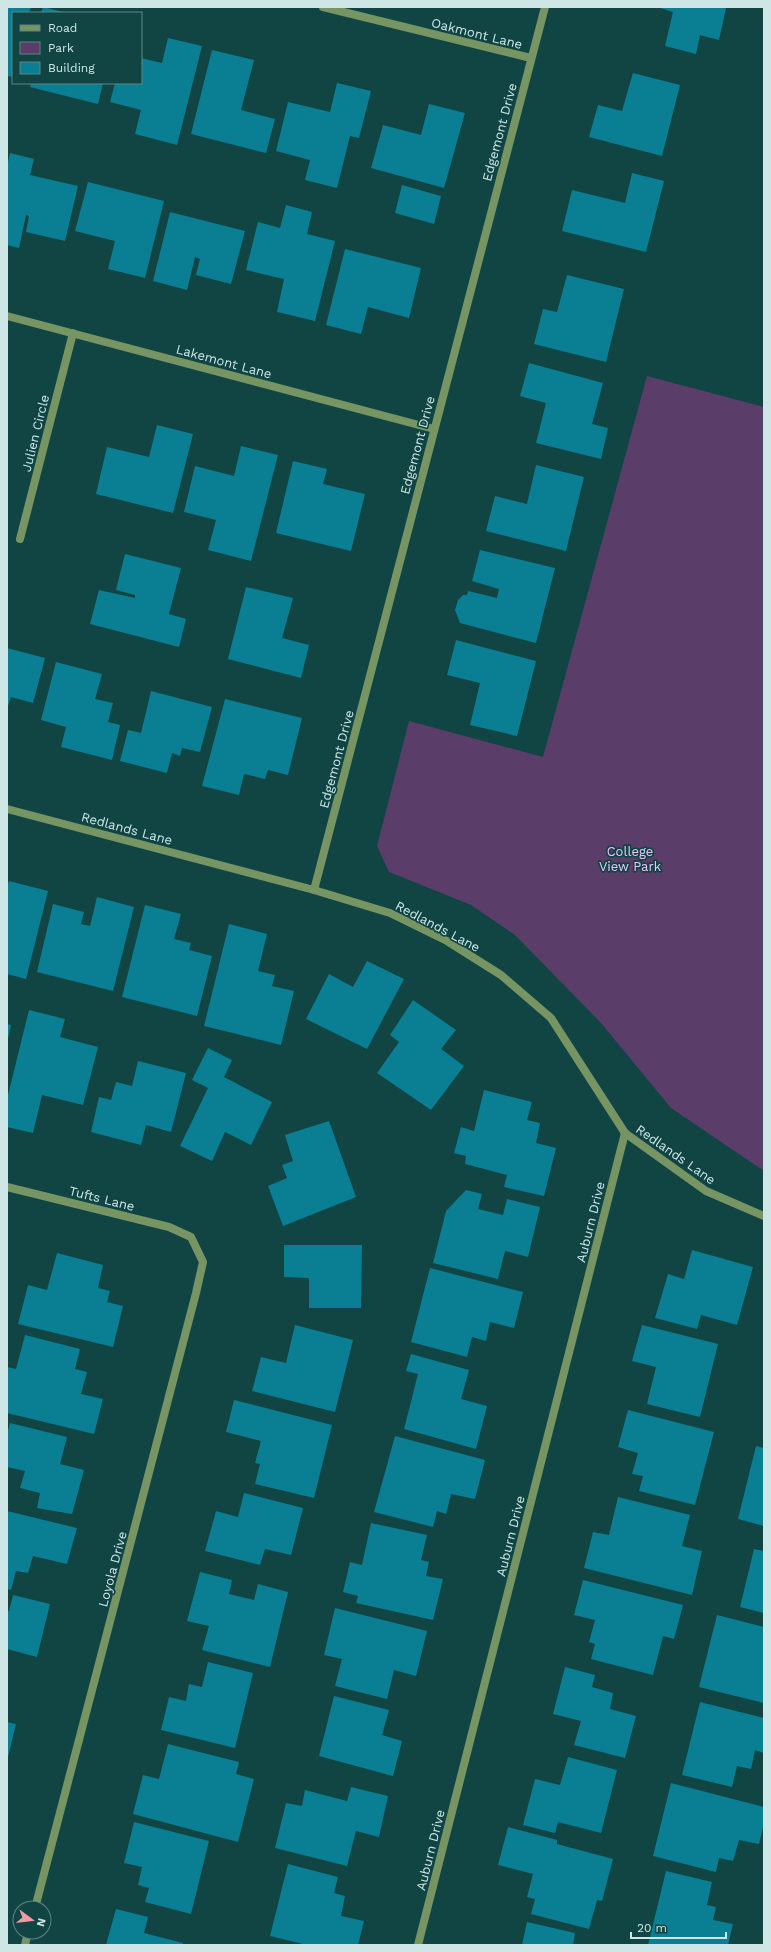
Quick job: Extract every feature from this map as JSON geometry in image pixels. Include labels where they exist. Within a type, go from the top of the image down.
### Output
[{"type":"street","name":"Oakmont Lane","points":[[323,7],[531,58]]},
{"type":"street","name":"Edgemont Drive","points":[[314,890],[544,7]]},
{"type":"street","name":"Lakemont Lane","points":[[7,316],[434,429]]},
{"type":"street","name":"Julien Circle","points":[[20,539],[73,333]]},
{"type":"street","name":"Redlands Lane","points":[[7,809],[314,890],[390,913],[447,941],[501,975],[551,1018],[625,1133],[706,1191],[764,1216]]},
{"type":"street","name":"Auburn Drive","points":[[418,1945],[625,1133]]},
{"type":"street","name":"Tufts Lane","points":[[7,1187],[169,1227],[191,1237]]},
{"type":"street","name":"Loyola Drive","points":[[37,1900],[196,1293],[203,1262],[191,1237]]},
{"type":"green space","name":"College View Park","points":[[647,376],[764,407],[764,1171],[671,1108],[601,1023],[515,935],[471,905],[389,872],[377,846],[409,721],[543,757]]},
{"type":"building","points":[[7,7],[31,7],[29,12],[12,12],[12,77],[7,76]]},
{"type":"building","points":[[43,7],[63,12],[41,12]]},
{"type":"building","points":[[657,7],[726,8],[719,40],[700,35],[696,54],[665,46],[673,12]]},
{"type":"building","points":[[168,38],[202,46],[177,145],[135,134],[141,110],[110,102],[115,84],[142,84],[142,58],[162,63]]},
{"type":"building","points":[[212,50],[254,60],[241,110],[275,119],[266,153],[191,134]]},
{"type":"building","points":[[633,73],[680,85],[662,156],[589,137],[598,105],[622,111]]},
{"type":"building","points":[[337,83],[371,91],[359,138],[350,136],[337,188],[305,180],[310,160],[276,151],[288,102],[330,112]]},
{"type":"building","points":[[31,84],[103,84],[98,104],[30,87]]},
{"type":"building","points":[[429,104],[465,113],[444,188],[371,168],[383,125],[421,135]]},
{"type":"building","points":[[10,153],[34,159],[30,175],[78,186],[65,241],[26,232],[29,216],[26,215],[19,248],[7,245],[7,166]]},
{"type":"building","points":[[632,173],[664,181],[646,252],[562,231],[572,190],[625,203]]},
{"type":"building","points":[[88,182],[164,201],[145,278],[108,269],[115,241],[75,231]]},
{"type":"building","points":[[402,185],[441,196],[434,224],[395,213]]},
{"type":"building","points":[[286,205],[312,212],[307,234],[335,241],[315,321],[277,312],[284,279],[246,270],[258,222],[280,228]]},
{"type":"building","points":[[170,212],[245,231],[231,284],[196,275],[200,259],[195,257],[187,290],[153,281]]},
{"type":"building","points":[[345,249],[421,268],[409,318],[368,307],[361,334],[326,325]]},
{"type":"building","points":[[567,275],[624,289],[606,362],[534,344],[543,309],[557,312]]},
{"type":"building","points":[[529,363],[603,383],[592,424],[608,428],[601,459],[536,443],[546,403],[520,396]]},
{"type":"building","points":[[157,425],[193,434],[173,513],[96,494],[107,447],[149,457]]},
{"type":"building","points":[[241,446],[278,455],[251,561],[208,550],[216,520],[184,512],[195,466],[234,476]]},
{"type":"building","points":[[293,461],[327,469],[323,484],[365,494],[351,551],[276,533]]},
{"type":"building","points":[[536,465],[584,477],[566,551],[486,531],[495,496],[527,504]]},
{"type":"building","points":[[480,550],[555,568],[536,643],[460,623],[455,610],[458,600],[463,595],[467,595],[468,591],[497,598],[499,589],[472,581]]},
{"type":"building","points":[[125,554],[181,568],[169,614],[186,619],[179,647],[90,624],[99,590],[135,598],[135,595],[116,590]]},
{"type":"building","points":[[246,587],[293,598],[282,638],[309,645],[301,678],[228,659]]},
{"type":"building","points":[[456,640],[536,661],[517,736],[470,725],[480,683],[447,675]]},
{"type":"building","points":[[7,648],[45,658],[33,703],[11,697],[7,709]]},
{"type":"building","points":[[56,662],[102,674],[95,699],[113,703],[108,722],[120,725],[112,760],[61,747],[66,727],[41,720]]},
{"type":"building","points":[[151,691],[212,707],[200,752],[182,748],[180,756],[172,753],[167,773],[120,761],[128,730],[141,733]]},
{"type":"building","points":[[225,699],[302,718],[288,775],[268,770],[265,779],[244,774],[239,795],[202,786]]},
{"type":"building","points":[[9,881],[48,891],[26,979],[7,974],[7,888]]},
{"type":"building","points":[[97,897],[134,907],[113,991],[37,972],[53,904],[84,912],[81,924],[90,926]]},
{"type":"building","points":[[145,905],[181,914],[174,939],[191,943],[189,950],[212,956],[197,1016],[122,997]]},
{"type":"building","points":[[229,924],[267,934],[258,971],[275,975],[272,986],[294,991],[281,1045],[204,1026]]},
{"type":"building","points":[[367,961],[404,979],[367,1049],[306,1019],[329,974],[353,987]]},
{"type":"building","points":[[413,1000],[456,1030],[441,1049],[464,1066],[431,1110],[377,1073],[399,1042],[390,1035]]},
{"type":"building","points":[[29,1010],[65,1019],[60,1037],[98,1047],[83,1105],[42,1095],[33,1133],[7,1127],[7,1099]]},
{"type":"building","points":[[7,1024],[11,1025],[8,1039],[7,1039]]},
{"type":"building","points":[[208,1048],[232,1060],[224,1077],[272,1102],[251,1145],[225,1132],[212,1161],[180,1146],[208,1088],[192,1080]]},
{"type":"building","points":[[138,1061],[186,1073],[171,1132],[146,1125],[141,1145],[91,1132],[99,1097],[111,1100],[116,1082],[132,1086]]},
{"type":"building","points":[[484,1090],[532,1102],[527,1120],[540,1123],[536,1143],[556,1148],[544,1196],[504,1187],[507,1175],[465,1164],[466,1156],[454,1153],[461,1127],[474,1131]]},
{"type":"building","points":[[329,1121],[356,1197],[283,1226],[268,1186],[287,1178],[282,1165],[293,1161],[285,1135]]},
{"type":"building","points":[[466,1190],[482,1194],[478,1209],[503,1215],[507,1199],[540,1207],[528,1257],[505,1251],[498,1279],[433,1263],[446,1211]]},
{"type":"building","points":[[284,1245],[362,1245],[361,1308],[309,1308],[309,1278],[284,1277]]},
{"type":"building","points":[[692,1250],[753,1267],[737,1325],[701,1315],[697,1329],[655,1318],[668,1274],[684,1279]]},
{"type":"building","points":[[57,1253],[103,1265],[98,1288],[110,1291],[107,1302],[123,1306],[113,1347],[18,1324],[28,1285],[47,1290]]},
{"type":"building","points":[[430,1268],[523,1292],[514,1328],[490,1322],[486,1341],[472,1337],[467,1357],[411,1342]]},
{"type":"building","points":[[295,1325],[353,1340],[335,1412],[252,1391],[261,1357],[286,1363]]},
{"type":"building","points":[[642,1325],[718,1344],[700,1417],[647,1404],[656,1367],[632,1361]]},
{"type":"building","points":[[25,1335],[80,1349],[75,1369],[87,1372],[81,1394],[103,1399],[94,1434],[7,1413],[7,1367],[16,1369]]},
{"type":"building","points":[[411,1354],[469,1370],[461,1399],[487,1406],[476,1449],[404,1429],[418,1374],[406,1371]]},
{"type":"building","points":[[234,1400],[332,1425],[314,1498],[255,1484],[260,1464],[255,1463],[261,1441],[226,1432]]},
{"type":"building","points":[[628,1410],[714,1432],[695,1505],[639,1491],[643,1476],[632,1474],[638,1453],[618,1447]]},
{"type":"building","points":[[10,1423],[67,1437],[60,1464],[84,1470],[72,1514],[37,1508],[40,1493],[20,1488],[25,1471],[7,1467],[7,1434]]},
{"type":"building","points":[[395,1436],[485,1460],[475,1499],[451,1494],[446,1514],[437,1511],[433,1527],[374,1512]]},
{"type":"building","points":[[756,1446],[764,1448],[764,1526],[738,1519]]},
{"type":"building","points":[[244,1493],[303,1508],[291,1555],[265,1549],[260,1565],[205,1551],[216,1511],[238,1517]]},
{"type":"building","points":[[618,1497],[690,1515],[682,1546],[702,1551],[692,1595],[584,1568],[593,1532],[609,1535]]},
{"type":"building","points":[[7,1511],[77,1528],[67,1564],[33,1556],[28,1573],[16,1571],[11,1590],[7,1589]]},
{"type":"building","points":[[371,1523],[427,1535],[421,1560],[429,1562],[426,1576],[443,1579],[433,1620],[356,1603],[358,1596],[343,1592],[350,1562],[362,1565]]},
{"type":"building","points":[[754,1549],[764,1551],[764,1613],[740,1607]]},
{"type":"building","points":[[200,1572],[232,1580],[229,1594],[254,1600],[258,1584],[288,1592],[270,1667],[202,1650],[209,1626],[187,1621]]},
{"type":"building","points":[[583,1580],[683,1605],[674,1639],[663,1636],[653,1675],[591,1659],[595,1644],[589,1642],[595,1620],[574,1615]]},
{"type":"building","points":[[13,1595],[50,1604],[37,1657],[7,1649],[7,1610],[9,1611]]},
{"type":"building","points":[[335,1608],[427,1631],[416,1676],[394,1670],[387,1699],[335,1686],[342,1659],[324,1655]]},
{"type":"building","points":[[717,1615],[764,1627],[764,1703],[699,1687]]},
{"type":"building","points":[[208,1662],[253,1673],[235,1748],[161,1730],[169,1697],[186,1701],[189,1684],[202,1687]]},
{"type":"building","points":[[565,1667],[595,1675],[592,1687],[613,1693],[610,1709],[636,1716],[625,1758],[574,1745],[581,1721],[553,1714]]},
{"type":"building","points":[[334,1696],[389,1710],[382,1735],[402,1741],[393,1776],[319,1756]]},
{"type":"building","points":[[700,1702],[764,1718],[764,1753],[755,1750],[751,1769],[737,1766],[732,1787],[682,1775]]},
{"type":"building","points":[[7,1722],[16,1724],[8,1757],[7,1757]]},
{"type":"building","points":[[168,1744],[239,1762],[236,1774],[254,1779],[238,1842],[133,1814],[143,1775],[159,1779]]},
{"type":"building","points":[[568,1757],[617,1770],[601,1833],[558,1822],[555,1833],[523,1825],[535,1779],[560,1785]]},
{"type":"building","points":[[671,1783],[764,1807],[764,1823],[759,1844],[739,1840],[733,1861],[719,1858],[716,1872],[653,1856]]},
{"type":"building","points":[[351,1787],[388,1796],[379,1837],[356,1831],[347,1866],[275,1848],[286,1803],[302,1806],[305,1790],[347,1801]]},
{"type":"building","points":[[134,1822],[209,1841],[191,1914],[145,1902],[149,1888],[138,1885],[142,1867],[124,1863]]},
{"type":"building","points":[[508,1827],[557,1840],[557,1844],[613,1859],[602,1901],[597,1900],[589,1929],[531,1914],[535,1899],[527,1897],[533,1874],[498,1865]]},
{"type":"building","points":[[288,1864],[338,1877],[334,1893],[345,1896],[341,1916],[364,1921],[358,1945],[307,1945],[270,1936]]},
{"type":"building","points":[[666,1871],[712,1882],[707,1905],[716,1907],[713,1920],[733,1924],[728,1945],[648,1945]]},
{"type":"building","points":[[116,1909],[148,1917],[144,1933],[183,1943],[183,1945],[106,1945]]},
{"type":"building","points":[[527,1922],[575,1933],[573,1945],[522,1945]]}]
